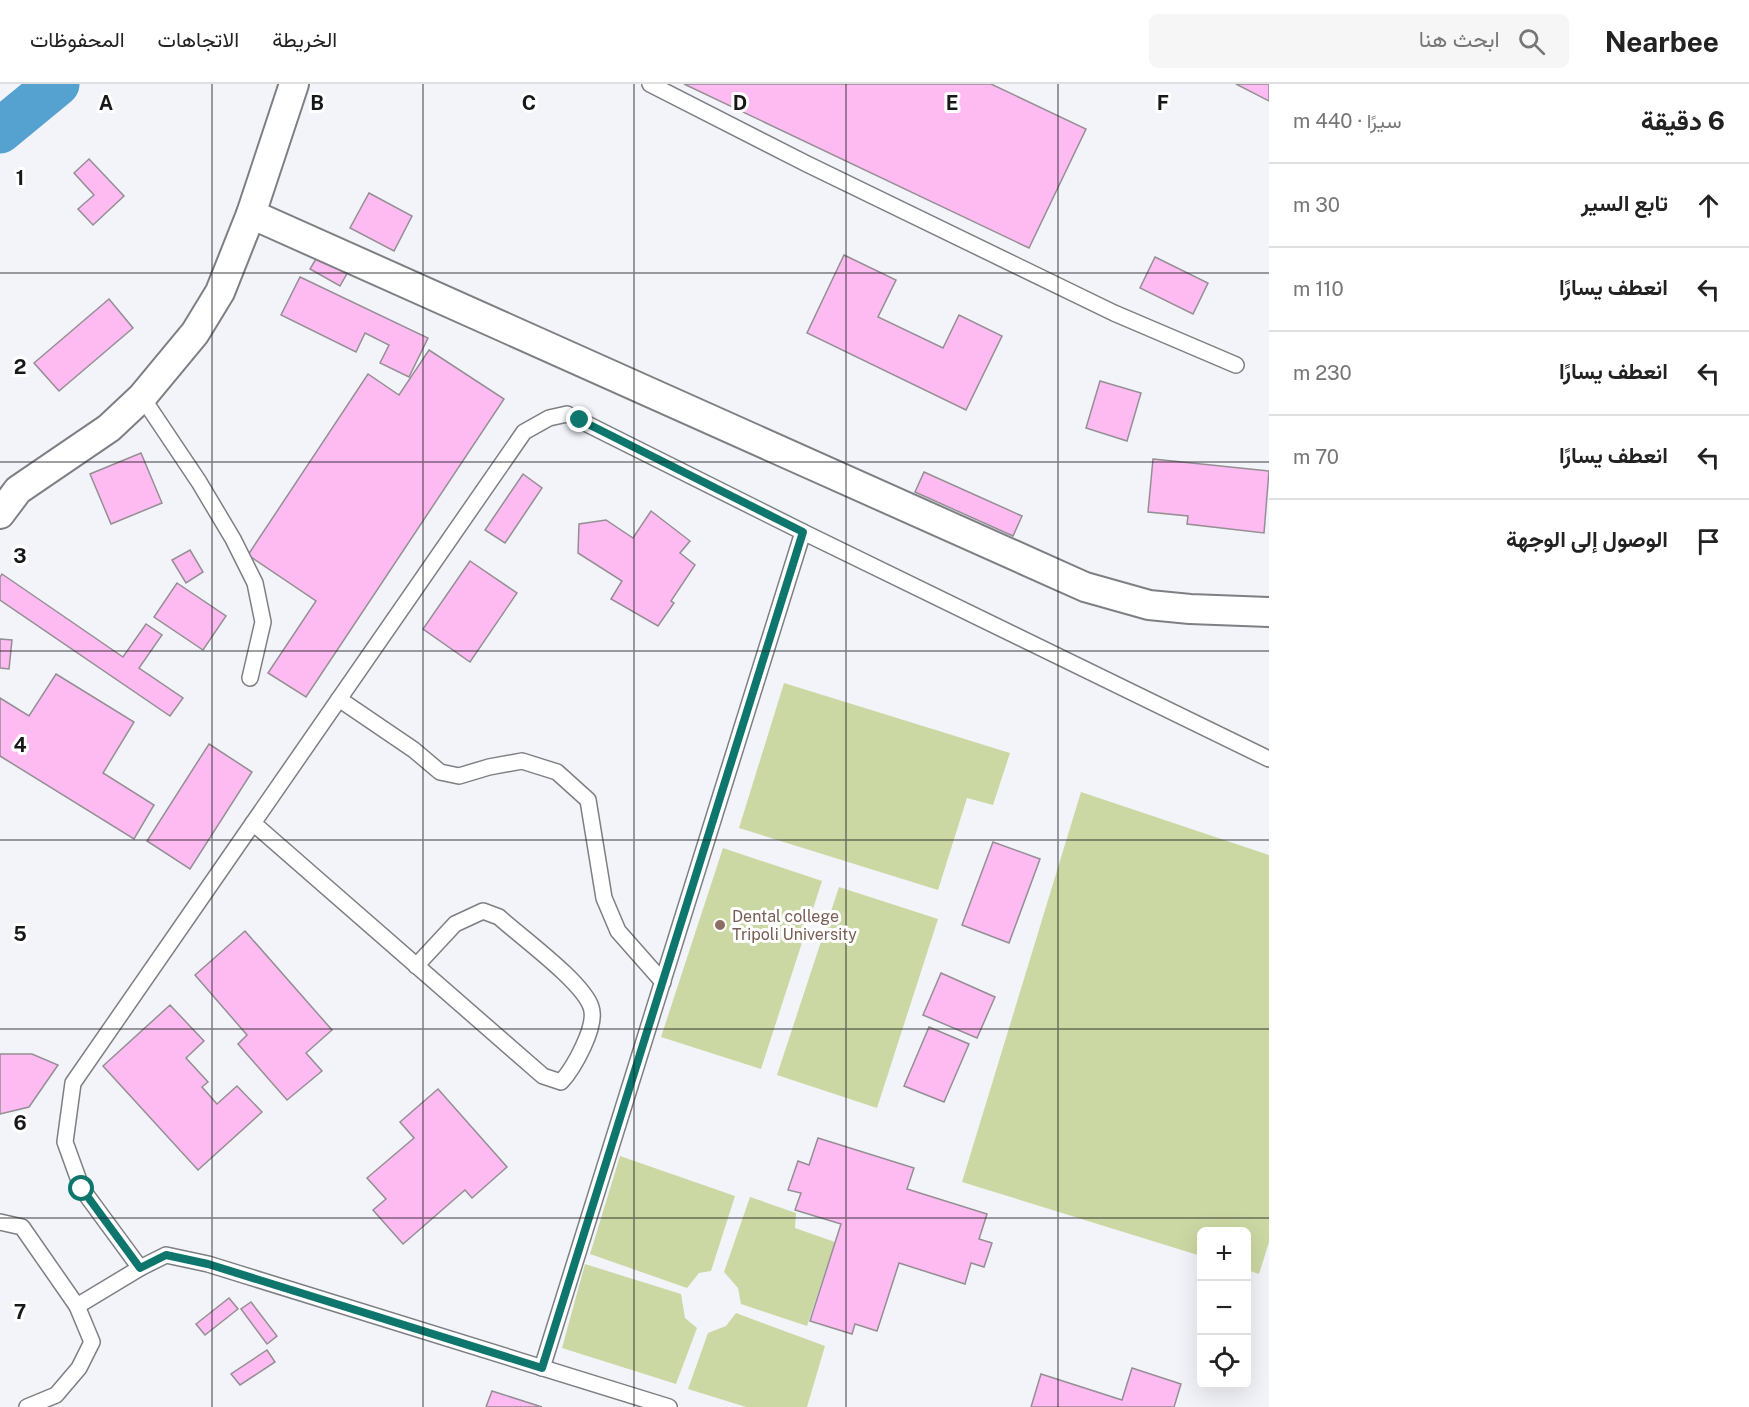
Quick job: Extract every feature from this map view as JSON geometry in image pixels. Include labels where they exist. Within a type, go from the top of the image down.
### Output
[{"type":"street","points":[[0,514],[18,490],[109,428],[142,397],[195,333],[220,291],[251,214],[294,84]]},
{"type":"street","points":[[251,214],[1085,586],[1149,605],[1269,612]]},
{"type":"lane","points":[[650,84],[807,164],[1114,313],[1236,365]]},
{"type":"lane","points":[[142,397],[199,482],[255,583],[263,622],[250,678]]},
{"type":"lane","points":[[140,1268],[82,1189],[65,1142],[73,1083],[525,432],[549,418],[567,414],[580,420],[803,532],[1269,759]]},
{"type":"lane","points":[[542,1368],[803,532]]},
{"type":"lane","points":[[339,699],[414,750],[440,772],[459,776],[489,767],[522,761],[557,772],[588,800],[604,898],[618,931],[663,982]]},
{"type":"lane","points":[[253,823],[416,966],[543,1076],[561,1082],[572,1070],[591,1025],[592,1009],[582,989],[499,917],[483,911],[454,924],[416,966]]},
{"type":"lane","points":[[0,1222],[22,1227],[77,1306],[92,1342],[79,1368],[56,1395],[27,1407]]},
{"type":"lane","points":[[77,1306],[166,1255],[208,1264],[669,1407]]},
{"type":"green space","points":[[784,683],[1010,753],[993,805],[967,798],[938,890],[739,828]]},
{"type":"green space","points":[[1081,792],[1269,855],[1269,1242],[1259,1274],[1251,1271],[1251,1227],[1197,1227],[1197,1255],[962,1182]]},
{"type":"green space","points":[[723,848],[822,881],[761,1069],[661,1037]]},
{"type":"green space","points":[[839,887],[938,919],[877,1108],[777,1075]]},
{"type":"green space","points":[[620,1156],[735,1196],[711,1271],[699,1273],[687,1288],[590,1254]]},
{"type":"green space","points":[[750,1197],[796,1213],[795,1228],[835,1242],[807,1326],[741,1304],[738,1288],[724,1272]]},
{"type":"green space","points":[[585,1264],[681,1294],[685,1318],[697,1328],[676,1384],[562,1348]]},
{"type":"green space","points":[[736,1313],[825,1346],[807,1407],[746,1407],[688,1389],[708,1333],[726,1326]]},
{"type":"building","points":[[684,84],[991,84],[1086,129],[1029,248]]},
{"type":"building","points":[[1236,84],[1269,84],[1269,101]]},
{"type":"building","points":[[89,159],[124,196],[93,225],[78,209],[94,195],[74,173]]},
{"type":"building","points":[[369,193],[412,216],[394,251],[350,228]]},
{"type":"building","points":[[323,247],[353,263],[340,286],[310,269]]},
{"type":"building","points":[[844,255],[896,280],[878,317],[943,348],[959,315],[1002,336],[966,410],[807,333]]},
{"type":"building","points":[[1155,257],[1208,283],[1193,314],[1140,288]]},
{"type":"building","points":[[300,277],[428,338],[409,377],[380,363],[389,345],[365,333],[356,352],[281,315]]},
{"type":"building","points":[[109,299],[133,328],[59,391],[34,363]]},
{"type":"building","points":[[429,350],[504,399],[306,697],[268,673],[316,601],[248,555],[368,374],[399,395]]},
{"type":"building","points":[[1100,381],[1141,393],[1127,441],[1086,428]]},
{"type":"building","points":[[141,453],[162,503],[111,524],[90,474]]},
{"type":"building","points":[[1153,459],[1269,471],[1264,533],[1187,524],[1188,516],[1148,512]]},
{"type":"building","points":[[924,472],[1022,516],[1013,536],[915,492]]},
{"type":"building","points":[[523,474],[542,488],[505,543],[485,530]]},
{"type":"building","points":[[651,511],[690,541],[680,553],[695,565],[671,601],[674,603],[658,626],[611,599],[622,581],[578,553],[579,524],[606,520],[633,538]]},
{"type":"building","points":[[190,550],[203,572],[186,583],[172,560]]},
{"type":"building","points":[[470,561],[517,593],[470,662],[423,629]]},
{"type":"building","points":[[2,574],[123,657],[146,624],[162,635],[139,668],[183,698],[170,716],[0,600]]},
{"type":"building","points":[[177,583],[226,616],[203,650],[154,617]]},
{"type":"building","points":[[0,639],[12,640],[9,669],[0,668]]},
{"type":"building","points":[[56,674],[134,722],[103,773],[154,805],[134,839],[0,756],[0,698],[29,716]]},
{"type":"building","points":[[209,744],[252,772],[190,869],[147,841]]},
{"type":"building","points":[[993,842],[1040,859],[1009,943],[962,925]]},
{"type":"building","points":[[245,931],[332,1030],[306,1053],[322,1071],[287,1100],[238,1044],[247,1035],[195,975]]},
{"type":"building","points":[[941,973],[995,997],[977,1038],[923,1015]]},
{"type":"building","points":[[170,1005],[204,1041],[186,1058],[208,1082],[202,1087],[217,1104],[237,1086],[262,1112],[198,1170],[103,1066]]},
{"type":"building","points":[[929,1027],[969,1044],[944,1102],[904,1086]]},
{"type":"building","points":[[0,1054],[32,1054],[58,1065],[29,1107],[0,1114]]},
{"type":"building","points":[[438,1089],[507,1167],[472,1198],[465,1190],[403,1244],[373,1210],[386,1199],[367,1178],[414,1138],[400,1122]]},
{"type":"building","points":[[818,1138],[914,1168],[907,1189],[987,1214],[979,1239],[992,1243],[984,1267],[971,1263],[965,1284],[899,1263],[877,1331],[855,1324],[852,1334],[810,1321],[841,1224],[795,1210],[801,1193],[788,1190],[798,1161],[809,1165]]},
{"type":"building","points":[[229,1298],[238,1309],[205,1335],[196,1324]]},
{"type":"building","points":[[251,1302],[277,1336],[267,1344],[241,1309]]},
{"type":"building","points":[[267,1350],[275,1362],[240,1385],[231,1374]]},
{"type":"building","points":[[1132,1368],[1181,1384],[1174,1407],[1031,1407],[1041,1374],[1122,1400]]},
{"type":"building","points":[[492,1391],[542,1407],[486,1407]]},
{"type":"waterway","points":[[0,131],[57,84]]},
{"type":"place","name":"Dental college Tripoli University","points":[[720,925]]},
{"type":"route","points":[[82,1189],[140,1268],[166,1255],[208,1264],[542,1368],[803,532],[580,420]]}]
